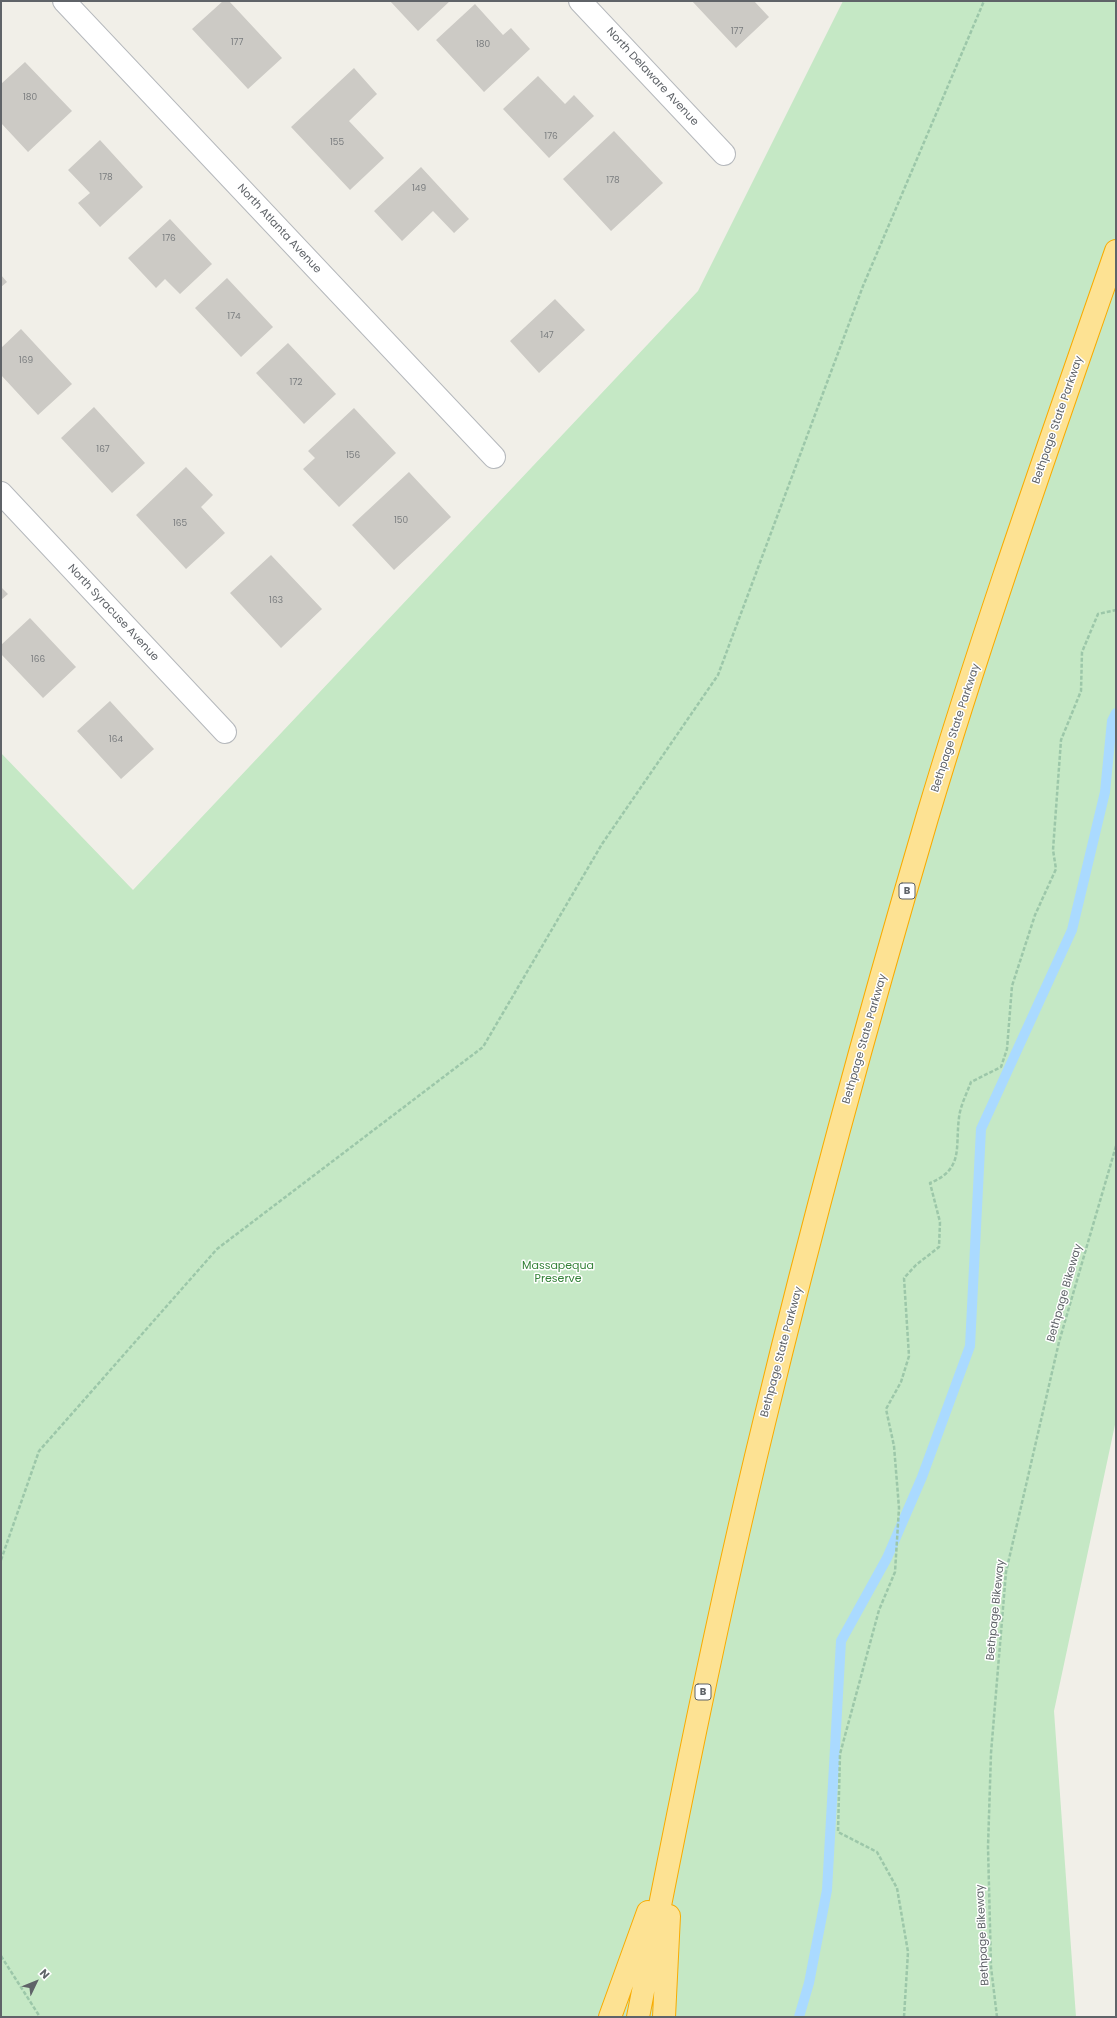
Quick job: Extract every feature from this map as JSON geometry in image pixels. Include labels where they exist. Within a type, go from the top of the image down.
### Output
[{"type":"highway","name":"Bethpage State Parkway","points":[[672,1843],[707,1670],[764,1422],[847,1101],[940,778],[1019,531],[1116,251]]},
{"type":"highway","points":[[610,2017],[672,1843]]},
{"type":"highway","points":[[638,2017],[672,1843]]},
{"type":"highway","points":[[664,2017],[672,1843]]},
{"type":"street","name":"North Atlanta Avenue","points":[[64,1],[494,457]]},
{"type":"street","name":"North Delaware Avenue","points":[[580,1],[724,154]]},
{"type":"street","name":"North Syracuse Avenue","points":[[1,493],[225,732]]},
{"type":"path","points":[[1,1560],[39,1451],[217,1249],[483,1047],[602,844],[718,675],[863,286],[984,1]]},
{"type":"path","points":[[904,2017],[908,1952],[897,1888],[877,1852],[838,1832],[840,1754],[879,1610],[896,1572],[899,1508],[894,1446],[886,1409],[901,1382],[909,1356],[904,1278],[916,1265],[939,1247],[940,1222],[930,1183],[940,1179],[956,1160],[959,1116],[971,1082],[1001,1067],[1008,1049],[1012,986],[1035,915],[1056,869],[1053,850],[1062,740],[1081,691],[1082,652],[1098,614],[1116,610]]},
{"type":"path","name":"Bethpage Bikeway","points":[[997,2017],[991,1967],[988,1847],[991,1753],[1006,1572],[1059,1342],[1116,1146]]},
{"type":"path","points":[[1,1956],[40,2017]]},
{"type":"green space","name":"Massapequa Preserve","points":[[843,1],[1116,1],[1116,1420],[1054,1711],[1076,2017],[1,2017],[1,753],[133,890],[698,291]]},
{"type":"building","points":[[223,1],[229,1],[282,58],[248,89],[192,29]]},
{"type":"building","points":[[390,1],[450,1],[418,31]]},
{"type":"building","points":[[692,1],[754,1],[769,17],[736,48]]},
{"type":"building","points":[[475,4],[503,35],[511,28],[530,49],[484,92],[436,40]]},
{"type":"building","points":[[25,62],[72,111],[28,152],[1,123],[1,84]]},
{"type":"building","points":[[354,68],[377,94],[349,121],[384,158],[350,190],[291,127]]},
{"type":"building","points":[[538,76],[565,104],[574,95],[594,116],[549,158],[503,109]]},
{"type":"building","points":[[614,131],[663,183],[611,231],[563,179]]},
{"type":"building","points":[[100,140],[143,187],[100,227],[78,203],[90,193],[68,170]]},
{"type":"building","points":[[421,167],[469,219],[454,233],[433,211],[402,241],[374,211]]},
{"type":"building","points":[[170,219],[212,264],[180,294],[165,279],[156,288],[128,258]]},
{"type":"building","points":[[1,275],[7,282],[1,287]]},
{"type":"building","points":[[227,278],[273,327],[241,357],[195,308]]},
{"type":"building","points":[[555,299],[585,330],[539,373],[510,341]]},
{"type":"building","points":[[21,329],[72,384],[38,415],[1,375],[1,348]]},
{"type":"building","points":[[288,343],[336,394],[304,424],[256,373]]},
{"type":"building","points":[[94,407],[145,463],[112,493],[61,438]]},
{"type":"building","points":[[354,408],[396,453],[339,507],[303,469],[315,458],[308,451]]},
{"type":"building","points":[[186,467],[213,495],[201,507],[225,533],[186,569],[136,515]]},
{"type":"building","points":[[409,472],[451,517],[394,570],[352,525]]},
{"type":"building","points":[[271,555],[322,609],[281,648],[230,593]]},
{"type":"building","points":[[1,587],[8,594],[1,600]]},
{"type":"building","points":[[30,618],[76,667],[43,698],[1,654],[1,645]]},
{"type":"building","points":[[110,701],[154,749],[121,779],[77,731]]},
{"type":"waterway","points":[[799,2017],[809,1983],[827,1890],[841,1641],[887,1558],[922,1477],[970,1346],[981,1129],[1072,930],[1105,792],[1112,721],[1116,713]]}]
